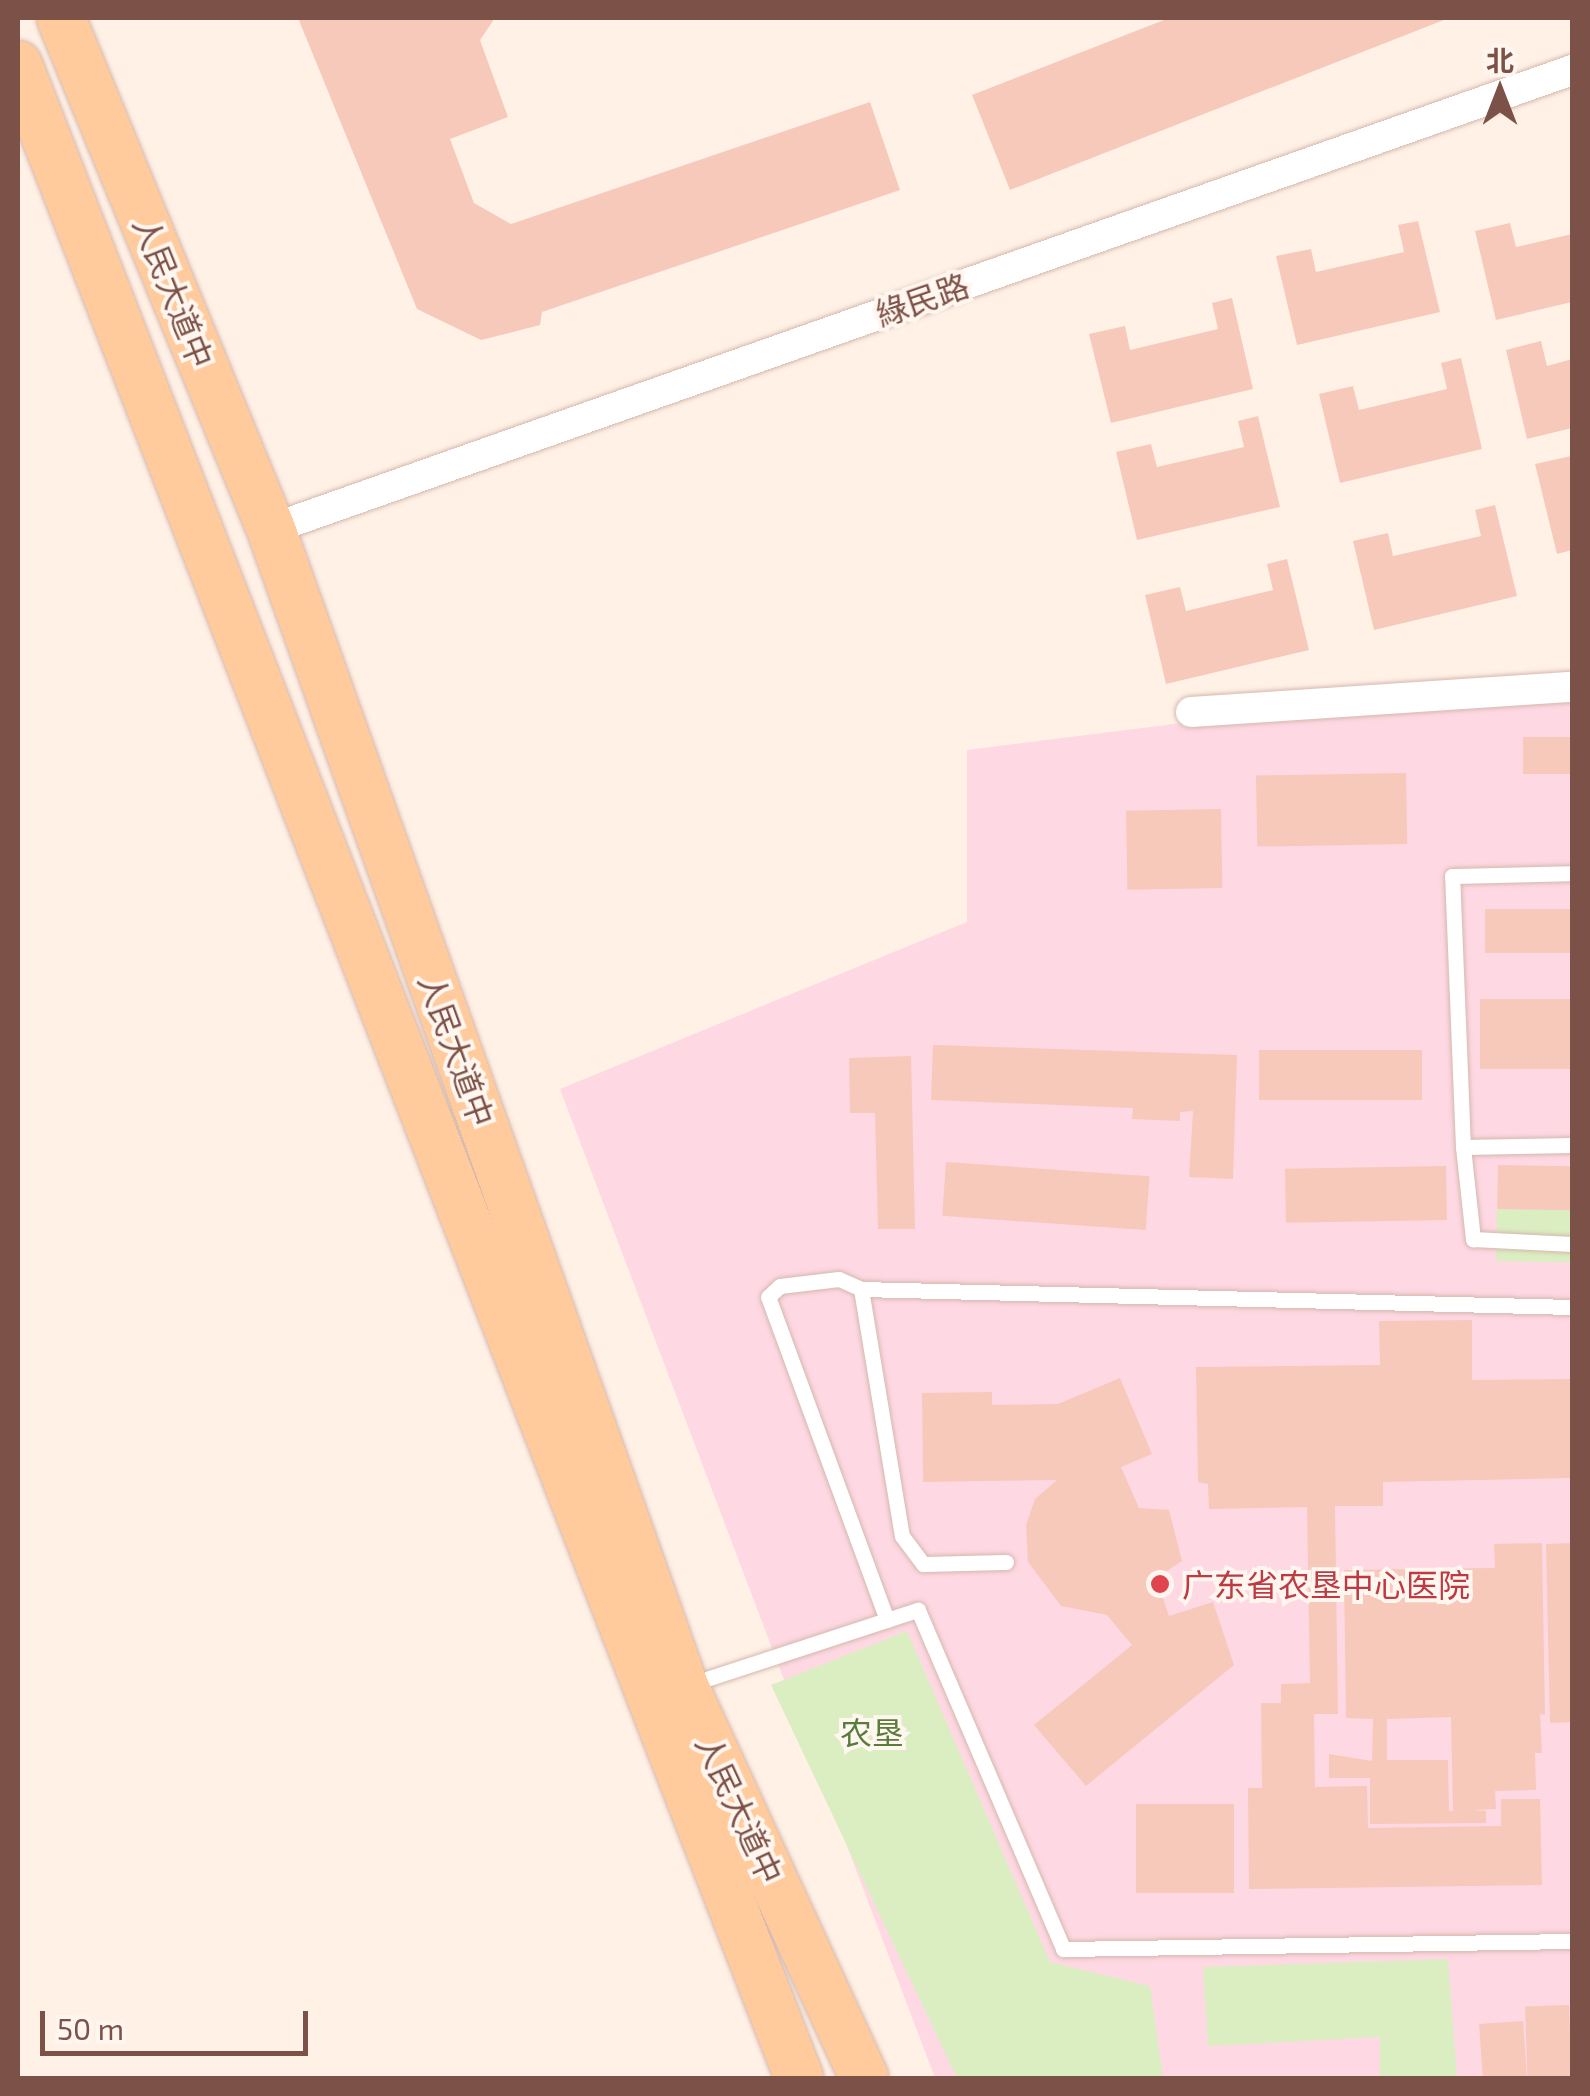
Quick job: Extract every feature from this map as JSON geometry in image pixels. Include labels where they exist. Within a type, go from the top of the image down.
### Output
[{"type":"main road","name":"人民大道中","points":[[61,18],[271,529],[684,1686],[864,2078]]},
{"type":"main road","name":"人民大道中","points":[[18,66],[799,2078]]},
{"type":"street","name":"綠民路","points":[[271,529],[1572,70]]},
{"type":"street","points":[[1191,712],[1572,687]]},
{"type":"lane","points":[[1572,873],[1452,876],[1464,1147],[1473,1239],[1572,1244]]},
{"type":"lane","points":[[1464,1147],[1572,1146]]},
{"type":"lane","points":[[886,1620],[768,1296],[780,1286],[839,1279],[861,1289],[1572,1306]]},
{"type":"lane","points":[[861,1289],[902,1536],[923,1564],[1006,1562]]},
{"type":"lane","points":[[684,1686],[918,1610],[1063,1949],[1572,1940]]},
{"type":"shaded area","name":"广东省农垦中心医院","points":[[1572,674],[1572,2078],[935,2078],[560,1089],[967,922],[967,750]]},
{"type":"green space","points":[[1497,1209],[1572,1210],[1571,1262],[1496,1261]]},
{"type":"green space","name":"农垦","points":[[907,1631],[1050,1962],[1150,1986],[1163,2078],[957,2078],[771,1685]]},
{"type":"green space","points":[[1448,1959],[1457,2078],[1380,2078],[1380,2037],[1208,2046],[1203,1967]]},
{"type":"building","points":[[298,18],[495,18],[480,40],[508,117],[450,139],[474,203],[511,224],[870,102],[900,190],[542,312],[540,325],[481,340],[417,309]]},
{"type":"building","points":[[1169,18],[1449,18],[1010,190],[972,95]]},
{"type":"building","points":[[1418,221],[1440,312],[1297,345],[1276,256],[1311,249],[1316,272],[1404,252],[1398,225]]},
{"type":"building","points":[[1510,223],[1516,247],[1572,234],[1572,302],[1496,320],[1475,231]]},
{"type":"building","points":[[1232,298],[1253,389],[1111,423],[1089,334],[1125,326],[1130,350],[1218,329],[1212,303]]},
{"type":"building","points":[[1541,341],[1547,366],[1572,359],[1572,428],[1527,439],[1506,350]]},
{"type":"building","points":[[1461,358],[1482,449],[1340,483],[1319,394],[1353,386],[1359,410],[1447,389],[1441,363]]},
{"type":"building","points":[[1258,416],[1280,507],[1137,540],[1116,452],[1151,444],[1157,467],[1244,447],[1238,421]]},
{"type":"building","points":[[1571,456],[1572,550],[1557,554],[1535,464]]},
{"type":"building","points":[[1495,505],[1517,596],[1374,630],[1353,541],[1388,533],[1393,556],[1481,536],[1475,510]]},
{"type":"building","points":[[1287,559],[1309,650],[1166,684],[1145,595],[1180,587],[1186,611],[1273,590],[1267,564]]},
{"type":"building","points":[[1523,737],[1572,737],[1572,774],[1523,774]]},
{"type":"building","points":[[1406,773],[1407,844],[1257,847],[1256,776]]},
{"type":"building","points":[[1221,809],[1222,888],[1127,890],[1126,811]]},
{"type":"building","points":[[1485,909],[1572,909],[1572,953],[1485,953]]},
{"type":"building","points":[[1480,999],[1572,999],[1572,1069],[1480,1069]]},
{"type":"building","points":[[933,1045],[1237,1055],[1233,1179],[1189,1177],[1193,1111],[1180,1112],[1180,1121],[1132,1119],[1133,1108],[931,1100]]},
{"type":"building","points":[[1259,1050],[1422,1050],[1422,1100],[1259,1100]]},
{"type":"building","points":[[911,1056],[915,1229],[878,1229],[875,1113],[850,1113],[849,1058]]},
{"type":"building","points":[[946,1162],[1150,1176],[1146,1230],[942,1216]]},
{"type":"building","points":[[1498,1165],[1572,1166],[1571,1210],[1497,1209]]},
{"type":"building","points":[[1446,1166],[1447,1220],[1286,1223],[1285,1169]]},
{"type":"building","points":[[1472,1320],[1472,1380],[1572,1379],[1572,1478],[1383,1482],[1383,1506],[1335,1506],[1338,1714],[1314,1714],[1315,1787],[1367,1786],[1368,1828],[1501,1826],[1501,1799],[1540,1799],[1542,1885],[1249,1889],[1248,1788],[1262,1788],[1261,1703],[1281,1703],[1281,1684],[1310,1683],[1307,1507],[1209,1509],[1208,1484],[1198,1482],[1196,1367],[1380,1365],[1379,1321]]},
{"type":"building","points":[[1120,1378],[1152,1454],[1121,1467],[1139,1508],[1169,1510],[1182,1561],[1156,1578],[1169,1616],[1213,1602],[1234,1665],[1086,1786],[1034,1725],[1132,1645],[1107,1615],[1061,1606],[1028,1562],[1026,1525],[1035,1499],[1057,1480],[923,1482],[922,1393],[992,1392],[992,1405],[1058,1404]]},
{"type":"building","points":[[1542,1543],[1545,1715],[1540,1714],[1542,1753],[1535,1753],[1536,1790],[1495,1791],[1496,1809],[1474,1810],[1486,1811],[1486,1823],[1370,1824],[1370,1778],[1329,1778],[1329,1754],[1372,1761],[1373,1719],[1346,1718],[1344,1570],[1495,1568],[1494,1544]],"holes":[[[1451,1717],[1453,1811],[1449,1811],[1448,1760],[1387,1760],[1387,1719]]]},
{"type":"building","points":[[1572,1543],[1572,1722],[1550,1723],[1546,1544]]},
{"type":"building","points":[[1136,1804],[1234,1804],[1234,1893],[1136,1893]]},
{"type":"building","points":[[1569,2005],[1572,2078],[1528,2078],[1525,2007]]},
{"type":"building","points":[[1523,2021],[1527,2078],[1483,2078],[1479,2024]]},
{"type":"place","name":"广东省农垦中心医院","points":[[1160,1584]]}]
